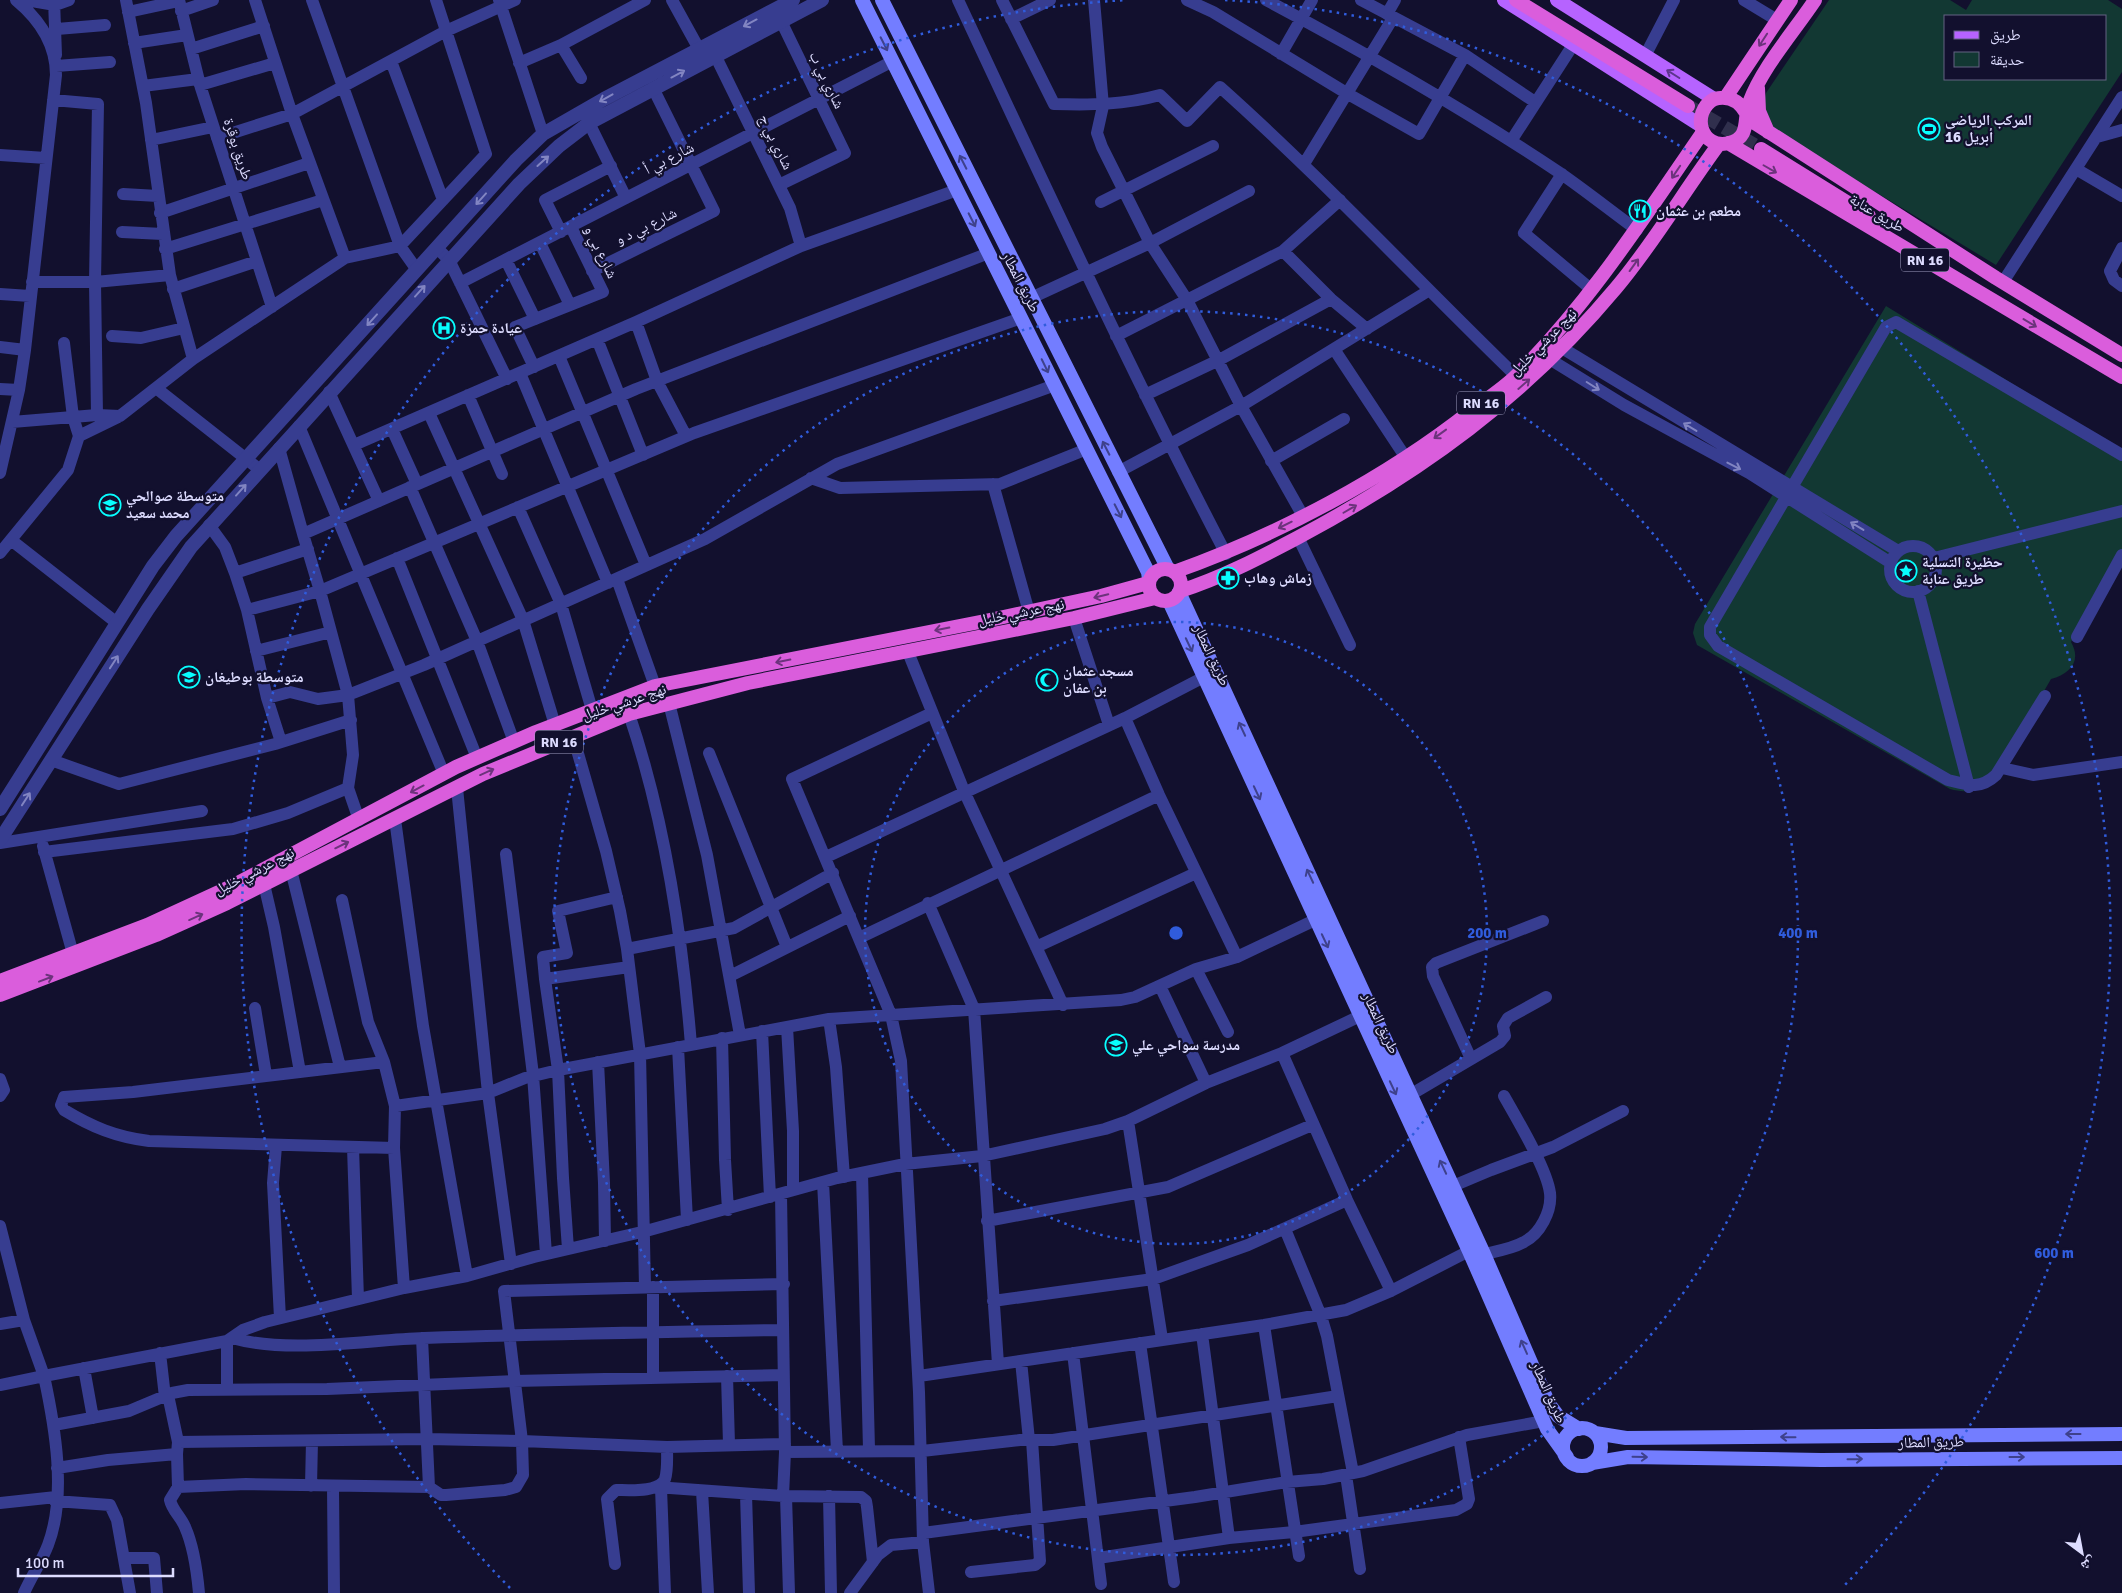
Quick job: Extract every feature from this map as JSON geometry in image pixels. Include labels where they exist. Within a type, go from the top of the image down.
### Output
[{"type":"highway","points":[[1516,0],[1690,102],[1528,0]]},
{"type":"highway","points":[[1791,0],[1720,98],[1705,107],[1702,128],[1712,141],[1724,144],[1743,134],[1746,115],[1758,86],[1815,0]]},
{"type":"highway","points":[[1758,86],[1759,111],[1765,141]]},
{"type":"highway","points":[[1720,98],[1740,104],[1746,115]]},
{"type":"highway","name":"طريق عنابة","points":[[1746,115],[1765,141],[1967,274],[2009,310]]},
{"type":"highway","name":"نهج عرشي خليل","points":[[1171,571],[1226,554],[1303,516],[1406,458],[1516,376],[1592,290],[1636,230],[1702,128]]},
{"type":"highway","name":"طريق عنابة","points":[[1765,141],[2000,280],[2122,355]]},
{"type":"highway","name":"نهج عرشي خليل","points":[[0,995],[156,935],[264,884],[483,774],[629,714],[748,683],[1074,618],[1171,596],[1204,583],[1298,537],[1350,508],[1440,452],[1501,405],[1552,360],[1617,288],[1706,161],[1724,144]]},
{"type":"highway","name":"طريق عنابة","points":[[1724,144],[1743,153],[2122,377]]},
{"type":"highway","points":[[1706,161],[1726,150],[1743,153]]},
{"type":"highway","points":[[1158,570],[1171,571],[1180,580],[1171,596],[1150,592],[1149,581],[1158,570]]},
{"type":"highway","name":"نهج عرشي خليل","points":[[0,981],[147,925],[236,884],[477,758],[555,724],[656,686],[1029,612],[1101,596],[1149,581]]},
{"type":"main road","name":"طريق المطار","points":[[862,0],[1148,572],[1149,581]]},
{"type":"main road","name":"طريق المطار","points":[[882,0],[1118,472],[1171,571]]},
{"type":"main road","points":[[1504,0],[1702,128]]},
{"type":"main road","points":[[1561,1],[1645,56],[1720,98]]},
{"type":"main road","name":"طريق المطار","points":[[1171,596],[1210,674],[1366,1013],[1551,1437],[1567,1457]]},
{"type":"main road","name":"طريق المطار","points":[[1210,674],[1315,920],[1410,1095],[1484,1254],[1549,1404],[1558,1416],[1578,1429]]},
{"type":"main road","points":[[1578,1429],[1587,1429],[1595,1433],[1600,1440],[1601,1449],[1598,1457],[1592,1463],[1580,1466],[1567,1457],[1564,1449],[1565,1440],[1570,1433],[1578,1429]]},
{"type":"main road","name":"طريق المطار","points":[[1595,1433],[1626,1438],[2122,1434]]},
{"type":"main road","points":[[1990,1434],[1990,1457]]},
{"type":"main road","points":[[1707,1436],[1708,1458]]},
{"type":"main road","points":[[1820,1437],[1821,1460]]},
{"type":"main road","name":"طريق المطار","points":[[1592,1463],[1619,1457],[1821,1460],[1990,1457],[2122,1458]]},
{"type":"street","points":[[16,0],[38,23],[56,62]]},
{"type":"street","points":[[26,0],[55,2],[69,0]]},
{"type":"street","points":[[193,359],[170,275],[143,86],[127,6],[180,4],[213,0]]},
{"type":"street","points":[[255,0],[309,163],[345,258]]},
{"type":"street","points":[[312,0],[400,246],[417,270]]},
{"type":"street","points":[[79,436],[120,416],[193,359],[345,258],[400,246],[486,154],[436,0]]},
{"type":"street","points":[[151,140],[215,133],[292,114],[500,3],[515,0]]},
{"type":"street","points":[[519,63],[561,45],[645,0]]},
{"type":"street","points":[[672,0],[700,49]]},
{"type":"street","points":[[0,809],[153,566],[176,536],[245,457],[516,160],[543,134],[793,0]]},
{"type":"street","points":[[0,842],[51,760],[191,547],[259,469],[539,163],[589,123],[822,0]]},
{"type":"street","points":[[958,0],[1085,273],[1169,445],[1226,554]]},
{"type":"street","points":[[1002,0],[1054,104],[1103,106],[1133,103],[1160,96],[1187,122],[1220,87],[1304,164],[1428,291],[1516,376]]},
{"type":"street","points":[[1011,19],[1050,0]]},
{"type":"street","points":[[1094,0],[1103,106],[1097,133],[1102,148],[1150,243],[1187,300],[1241,406],[1303,516]]},
{"type":"street","points":[[1187,0],[1212,12],[1348,94],[1419,134],[1465,55]]},
{"type":"street","points":[[1266,0],[1371,58],[1511,141],[1562,174],[1636,230]]},
{"type":"street","points":[[1281,54],[1312,0]]},
{"type":"street","points":[[1361,0],[1465,55],[1534,102]]},
{"type":"street","points":[[1304,164],[1371,58],[1396,0]]},
{"type":"street","points":[[1645,56],[1674,0]]},
{"type":"street","points":[[1744,0],[1777,20]]},
{"type":"street","points":[[0,471],[7,429],[20,390],[25,350],[53,100],[57,29],[55,2]]},
{"type":"street","points":[[500,3],[543,134]]},
{"type":"street","name":"طريق بوقرة","points":[[180,4],[199,82],[272,307]]},
{"type":"street","name":"شاري بي ب","points":[[779,185],[845,153],[781,21]]},
{"type":"street","points":[[57,29],[105,25]]},
{"type":"street","points":[[190,49],[264,26]]},
{"type":"street","points":[[134,42],[187,35]]},
{"type":"street","points":[[561,45],[581,78]]},
{"type":"street","points":[[1511,141],[1534,102],[1573,45]]},
{"type":"street","name":"شاري بي ج","points":[[716,55],[790,208],[801,246]]},
{"type":"street","points":[[391,61],[443,200]]},
{"type":"street","name":"شارع بي أ","points":[[460,283],[893,61]]},
{"type":"street","points":[[56,62],[110,62]]},
{"type":"street","points":[[143,86],[199,82],[275,63]]},
{"type":"street","points":[[653,88],[691,165]]},
{"type":"street","points":[[2000,280],[2076,169],[2122,97]]},
{"type":"street","points":[[53,100],[98,104],[95,282],[97,414]]},
{"type":"street","points":[[589,123],[626,198]]},
{"type":"street","points":[[2097,136],[2122,130]]},
{"type":"street","points":[[1101,202],[1213,146]]},
{"type":"street","points":[[0,155],[46,158]]},
{"type":"street","points":[[160,212],[309,163]]},
{"type":"street","name":"شارع بي د و","points":[[592,271],[714,211],[691,165]]},
{"type":"street","name":"شارع بي و","points":[[570,305],[603,292],[566,229],[545,200],[610,166]]},
{"type":"street","points":[[2076,169],[2122,196]]},
{"type":"street","points":[[1562,174],[1524,233],[1592,290]]},
{"type":"street","points":[[354,446],[636,322],[801,246],[958,190]]},
{"type":"street","points":[[1031,298],[1150,243],[1249,191]]},
{"type":"street","points":[[123,194],[158,196]]},
{"type":"street","points":[[165,248],[323,200]]},
{"type":"street","points":[[1116,336],[1283,251],[1340,200]]},
{"type":"street","points":[[122,232],[163,234]]},
{"type":"street","points":[[534,367],[514,327],[570,305],[540,243]]},
{"type":"street","points":[[437,248],[449,260],[507,379]]},
{"type":"street","points":[[2122,248],[2110,271],[2114,280],[2122,286]]},
{"type":"street","points":[[1283,251],[1331,299],[1367,330]]},
{"type":"street","points":[[303,534],[581,412],[989,253]]},
{"type":"street","points":[[506,260],[535,319]]},
{"type":"street","points":[[173,289],[257,261]]},
{"type":"street","points":[[32,282],[95,282],[170,275]]},
{"type":"street","points":[[1118,472],[1241,406],[1428,291]]},
{"type":"street","points":[[0,294],[30,296]]},
{"type":"street","points":[[1145,396],[1219,360],[1331,299]]},
{"type":"street","points":[[247,610],[320,591],[686,436],[1021,318]]},
{"type":"street","points":[[636,322],[657,381],[686,436]]},
{"type":"street","points":[[2045,696],[2002,768],[1986,783],[1969,787],[1948,780],[1713,642],[1710,635],[1713,618],[1790,492],[1886,327],[1893,322],[2122,455]]},
{"type":"street","points":[[112,336],[141,338],[184,328]]},
{"type":"street","points":[[597,339],[618,397],[643,454]]},
{"type":"street","points":[[0,553],[68,470],[79,436],[73,417],[64,343]]},
{"type":"street","points":[[1891,564],[1790,492],[1562,348],[1552,345],[1543,346],[1546,354],[1552,360],[1624,405],[1790,492],[1898,551]]},
{"type":"street","points":[[0,347],[25,350]]},
{"type":"street","points":[[1334,349],[1406,458]]},
{"type":"street","points":[[559,356],[646,565]]},
{"type":"street","points":[[520,373],[567,486],[612,581],[656,686]]},
{"type":"street","points":[[268,698],[290,692],[318,699],[348,695],[477,641],[705,539],[837,464],[1055,385]]},
{"type":"street","points":[[0,388],[20,390]]},
{"type":"street","points":[[156,388],[259,469]]},
{"type":"street","points":[[329,392],[379,500]]},
{"type":"street","points":[[468,396],[502,474]]},
{"type":"street","points":[[429,413],[523,620],[555,724]]},
{"type":"street","points":[[7,429],[97,414],[120,416]]},
{"type":"street","points":[[1271,461],[1344,419]]},
{"type":"street","points":[[299,426],[444,774]]},
{"type":"street","points":[[392,429],[433,543],[477,641],[514,742]]},
{"type":"street","points":[[279,448],[348,695],[353,755],[348,788],[359,820]]},
{"type":"street","points":[[811,478],[840,488],[1000,484],[1087,449]]},
{"type":"street","points":[[993,484],[1029,612]]},
{"type":"street","points":[[518,507],[561,604],[592,710]]},
{"type":"street","points":[[1934,558],[2122,510]]},
{"type":"street","points":[[209,525],[225,547],[235,573],[247,610],[268,698],[282,742]]},
{"type":"street","points":[[1298,537],[1350,645]]},
{"type":"street","points":[[11,540],[117,623]]},
{"type":"street","points":[[1905,547],[1921,547],[1934,558],[1936,574],[1932,582],[1918,592],[1910,592],[1896,585],[1890,572],[1891,564],[1898,551],[1905,547]]},
{"type":"street","points":[[235,573],[308,549]]},
{"type":"street","points":[[2077,637],[2122,555]]},
{"type":"street","points":[[397,558],[477,758]]},
{"type":"street","points":[[1918,592],[1969,787]]},
{"type":"street","points":[[1074,618],[1109,725]]},
{"type":"street","points":[[256,651],[331,632]]},
{"type":"street","points":[[908,652],[964,791],[1063,1005]]},
{"type":"street","points":[[826,857],[1124,718],[1210,674]]},
{"type":"street","points":[[669,703],[707,855],[740,1035]]},
{"type":"street","points":[[929,1593],[923,1538],[919,1376],[905,1164],[901,1061],[891,1015],[792,779],[932,713]]},
{"type":"street","points":[[629,714],[646,764],[681,937],[691,1045]]},
{"type":"street","points":[[1124,718],[1237,957]]},
{"type":"street","points":[[51,760],[119,784],[282,742],[351,720]]},
{"type":"street","points":[[573,736],[593,801],[617,897],[627,949],[640,1054],[646,1232],[652,1333],[652,1378]]},
{"type":"street","points":[[709,753],[787,947]]},
{"type":"street","points":[[2002,768],[2033,775],[2122,762]]},
{"type":"street","points":[[44,852],[233,828],[288,813],[348,788]]},
{"type":"street","points":[[178,1487],[246,1484],[332,1487],[430,1487],[441,1495],[446,1495],[505,1490],[516,1487],[523,1475],[522,1441],[504,1290],[506,1266],[457,788]]},
{"type":"street","points":[[859,938],[928,903],[1159,795]]},
{"type":"street","points":[[0,842],[202,811]]},
{"type":"street","points":[[394,819],[436,1101],[466,1276]]},
{"type":"street","points":[[40,837],[73,954]]},
{"type":"street","points":[[506,854],[533,1076],[546,1254]]},
{"type":"street","points":[[292,870],[340,1067]]},
{"type":"street","points":[[627,949],[734,928],[833,873]]},
{"type":"street","points":[[1036,946],[1196,873]]},
{"type":"street","points":[[264,884],[274,928],[300,1072]]},
{"type":"street","points":[[568,1249],[562,1178],[558,1070],[543,956],[567,953],[558,911],[617,897]]},
{"type":"street","points":[[342,900],[368,1022],[384,1062],[395,1106],[394,1148],[404,1288]]},
{"type":"street","points":[[928,903],[974,1009],[982,1156],[998,1364]]},
{"type":"street","points":[[730,976],[850,916]]},
{"type":"street","points":[[395,1106],[488,1093],[504,1085],[558,1070],[829,1019],[1121,1000],[1135,997],[1196,969],[1237,957],[1315,920]]},
{"type":"street","points":[[1471,1059],[1433,976],[1432,967],[1436,962],[1543,920]]},
{"type":"street","points":[[545,979],[629,967]]},
{"type":"street","points":[[1196,969],[1228,1032]]},
{"type":"street","points":[[1160,986],[1206,1082]]},
{"type":"street","points":[[1410,1095],[1504,1039],[1504,1022],[1508,1018],[1546,997]]},
{"type":"street","points":[[255,1008],[266,1075]]},
{"type":"street","points":[[0,1385],[230,1339],[243,1330],[280,1318],[404,1288],[466,1276],[546,1254],[646,1232],[822,1182],[905,1164],[982,1156],[1067,1139],[1128,1120],[1206,1082],[1282,1053],[1366,1013]]},
{"type":"street","points":[[829,1019],[836,1067],[844,1177]]},
{"type":"street","points":[[781,1193],[793,1131],[787,1027]]},
{"type":"street","points":[[762,1031],[781,1193],[784,1284],[784,1496],[789,1593]]},
{"type":"street","points":[[722,1038],[728,1210]]},
{"type":"street","points":[[678,1047],[687,1220]]},
{"type":"street","points":[[1282,1053],[1312,1125],[1391,1291]]},
{"type":"street","points":[[384,1062],[125,1093],[75,1095],[64,1097],[61,1105],[64,1110],[95,1127],[121,1138],[149,1141],[276,1146],[394,1148]]},
{"type":"street","points":[[598,1062],[605,1241]]},
{"type":"street","points":[[0,1079],[4,1090],[0,1096]]},
{"type":"street","points":[[1484,1254],[1524,1242],[1538,1230],[1547,1215],[1550,1192],[1535,1154],[1504,1096]]},
{"type":"street","points":[[1452,1186],[1535,1154],[1623,1111]]},
{"type":"street","points":[[1128,1120],[1162,1339]]},
{"type":"street","points":[[987,1221],[1140,1194],[1168,1187],[1194,1178],[1312,1125]]},
{"type":"street","points":[[276,1146],[273,1183],[280,1318]]},
{"type":"street","points":[[353,1148],[358,1299]]},
{"type":"street","points":[[862,1173],[869,1450]]},
{"type":"street","points":[[822,1182],[836,1451]]},
{"type":"street","points":[[993,1301],[1153,1278],[1204,1263],[1347,1200]]},
{"type":"street","points":[[0,1226],[24,1320],[44,1376],[54,1425],[57,1468],[53,1523],[47,1547],[24,1593]]},
{"type":"street","points":[[1284,1229],[1321,1316],[1333,1364],[1350,1474],[1360,1569]]},
{"type":"street","points":[[919,1376],[1321,1316],[1365,1304],[1469,1251]]},
{"type":"street","points":[[504,1290],[784,1284]]},
{"type":"street","points":[[0,1324],[24,1320]]},
{"type":"street","points":[[1264,1325],[1299,1556]]},
{"type":"street","points":[[230,1339],[258,1345],[298,1345],[422,1338],[784,1330]]},
{"type":"street","points":[[1202,1334],[1229,1538]]},
{"type":"street","points":[[422,1338],[430,1487]]},
{"type":"street","points":[[227,1389],[230,1339]]},
{"type":"street","points":[[1140,1343],[1174,1582]]},
{"type":"street","points":[[1073,1353],[1101,1584]]},
{"type":"street","points":[[160,1354],[178,1448],[178,1487],[170,1500],[171,1507],[184,1524],[189,1538],[199,1593]]},
{"type":"street","points":[[971,1572],[1038,1564],[1040,1557],[1031,1440],[1021,1361]]},
{"type":"street","points":[[84,1368],[93,1418]]},
{"type":"street","points":[[54,1425],[129,1411],[188,1390],[327,1389],[514,1381],[783,1375]]},
{"type":"street","points":[[727,1376],[729,1444]]},
{"type":"street","points":[[57,1468],[178,1448],[312,1441],[522,1441],[667,1447],[729,1444],[836,1451],[922,1451],[942,1447],[1084,1437],[1338,1396]]},
{"type":"street","points":[[850,1593],[873,1562],[891,1545],[1036,1518],[1350,1474],[1459,1438],[1544,1421]]},
{"type":"street","points":[[1098,1558],[1229,1538],[1294,1532],[1456,1510],[1467,1504],[1468,1500],[1459,1438]]},
{"type":"street","points":[[311,1486],[312,1441]]},
{"type":"street","points":[[664,1593],[658,1488],[665,1478],[667,1447]]},
{"type":"street","points":[[332,1487],[334,1593]]},
{"type":"street","points":[[615,1564],[607,1499],[616,1490],[658,1488],[784,1496],[861,1497],[866,1501],[873,1562]]},
{"type":"street","points":[[702,1491],[708,1593]]},
{"type":"street","points":[[746,1494],[749,1593]]},
{"type":"street","points":[[829,1496],[831,1593]]},
{"type":"street","points":[[0,1503],[56,1499],[110,1505],[117,1520],[130,1593]]},
{"type":"street","points":[[124,1558],[154,1558],[157,1593]]},
{"type":"green space","name":"المركب الرياضي 16 أبريل","points":[[1829,0],[1950,0],[1966,10],[1972,0],[2108,0],[2122,9],[2122,72],[1996,265],[1778,133],[1766,114],[1766,93]]},
{"type":"green space","points":[[1886,306],[2122,451],[2122,556],[2071,642],[2075,661],[2064,674],[2051,679],[1993,780],[1977,789],[1967,791],[1950,789],[1697,645],[1693,633],[1695,624]]},
{"type":"tunnel","points":[[1688,106],[1761,149]]},
{"type":"place","name":"المركب الرياضي 16 أبريل","points":[[1929,129]]},
{"type":"place","name":"مطعم بن عثمان","points":[[1640,211]]},
{"type":"place","name":"عيادة حمزة","points":[[444,328]]},
{"type":"place","name":"متوسطة صوالحي محمد سعيد","points":[[110,505]]},
{"type":"place","name":"حظيرة التسلية طريق عنابة","points":[[1906,571]]},
{"type":"place","name":"زماش وهاب","points":[[1228,578]]},
{"type":"place","name":"متوسطة بوطيغان","points":[[189,677]]},
{"type":"place","name":"مسجد عثمان بن عفان","points":[[1047,680]]},
{"type":"place","name":"مدرسة سواحي علي","points":[[1116,1045]]}]
